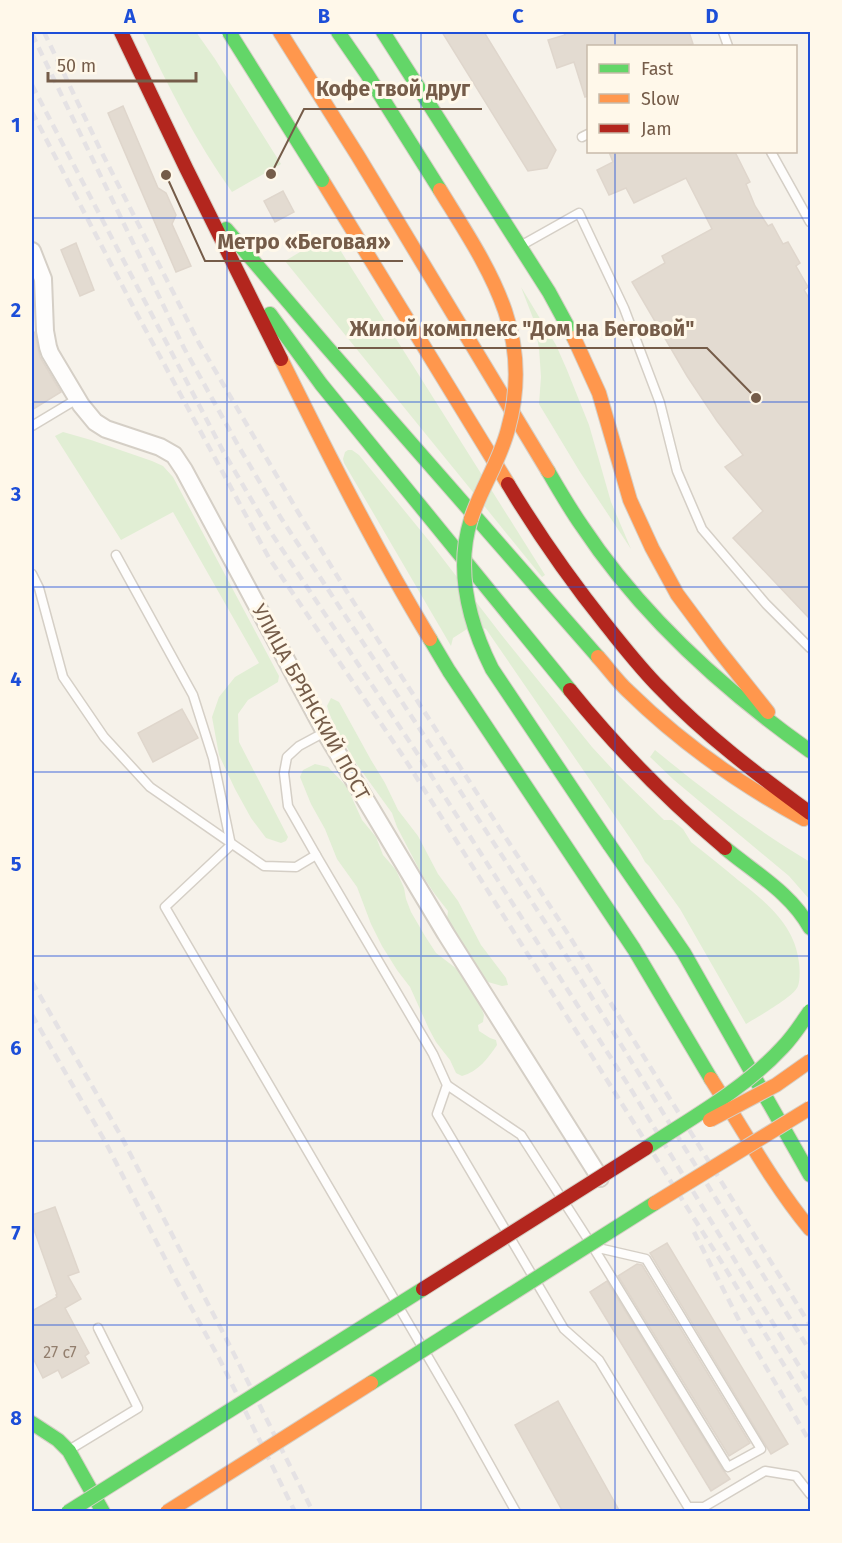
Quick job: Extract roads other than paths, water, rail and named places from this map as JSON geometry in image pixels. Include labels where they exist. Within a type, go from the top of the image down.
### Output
[{"type":"main road","points":[[121,32],[345,490],[396,582],[467,698],[634,949],[773,1178],[810,1229]]},
{"type":"main road","points":[[229,32],[504,480],[581,593],[618,641],[659,688],[712,737],[810,813]]},
{"type":"main road","points":[[280,32],[358,156],[582,526],[617,573],[657,620],[693,656],[738,696],[810,751]]},
{"type":"main road","points":[[338,32],[368,74],[489,270],[500,292],[512,334],[516,355],[514,404],[501,451],[475,507],[467,538],[463,579],[469,614],[481,649],[492,669],[684,953],[810,1175]]},
{"type":"main road","points":[[383,32],[549,292],[584,358],[599,393],[630,500],[677,594],[786,734]]},
{"type":"main road","points":[[186,168],[218,218],[242,249],[628,691],[671,730],[726,772],[776,804],[810,822]]},
{"type":"main road","points":[[213,224],[291,344],[328,394],[591,716],[667,798],[708,835],[785,894],[796,905],[810,928]]},
{"type":"main road","points":[[68,1512],[600,1178],[700,1112],[747,1079],[784,1046],[803,1025],[810,1011]]},
{"type":"main road","points":[[600,1178],[777,1085],[810,1061]]},
{"type":"main road","points":[[167,1512],[626,1221],[810,1108]]},
{"type":"main road","points":[[32,1424],[58,1440],[69,1451],[103,1512]]},
{"type":"street","name":"УЛИЦА БРЯНСКИЙ ПОСТ","points":[[32,251],[43,279],[45,331],[48,347],[77,399],[95,422],[106,429],[160,447],[174,455],[325,732],[446,934],[600,1178]]},
{"type":"lane","points":[[772,153],[810,222]]},
{"type":"lane","points":[[520,246],[579,213],[624,308],[660,404],[677,471],[702,529],[766,604],[810,648]]},
{"type":"lane","points":[[32,426],[77,399]]},
{"type":"lane","points":[[116,555],[193,695],[213,758],[231,845]]},
{"type":"lane","points":[[32,574],[39,588],[63,677],[104,737],[150,787],[264,866],[296,867],[316,855]]},
{"type":"lane","points":[[325,732],[298,746],[287,758],[284,773],[288,806],[433,1054],[447,1085],[521,1135],[593,1247],[728,1467],[761,1449],[646,1259],[593,1247]]},
{"type":"lane","points":[[231,845],[165,907],[441,1379],[516,1512]]},
{"type":"lane","points":[[447,1085],[437,1114],[564,1329],[599,1360],[688,1506],[704,1507],[765,1471],[796,1476],[810,1494]]},
{"type":"lane","points":[[69,1451],[138,1408],[98,1328]]},
{"type":"railway","points":[[44,32],[100,149],[199,343],[298,512],[347,592],[568,934],[810,1325]]},
{"type":"railway","points":[[32,34],[184,348],[239,447],[281,518],[554,936],[810,1351]]},
{"type":"railway","points":[[32,85],[223,451],[268,528],[415,750],[632,1091],[810,1384]]},
{"type":"railway","points":[[32,112],[137,314],[269,558],[403,756],[724,1266],[810,1408]]},
{"type":"railway","points":[[32,982],[121,1136],[313,1512]]},
{"type":"railway","points":[[32,1015],[106,1143],[220,1360],[295,1512]]},
{"type":"railway","points":[[694,1232],[743,1328],[810,1442]]},
{"type":"place","name":"Кофе твой друг","points":[[271,174]]},
{"type":"place","name":"Метро «Беговая»","points":[[166,175]]},
{"type":"place","name":"Жилой комплекс \"Дом на Беговой\"","points":[[756,398]]}]
